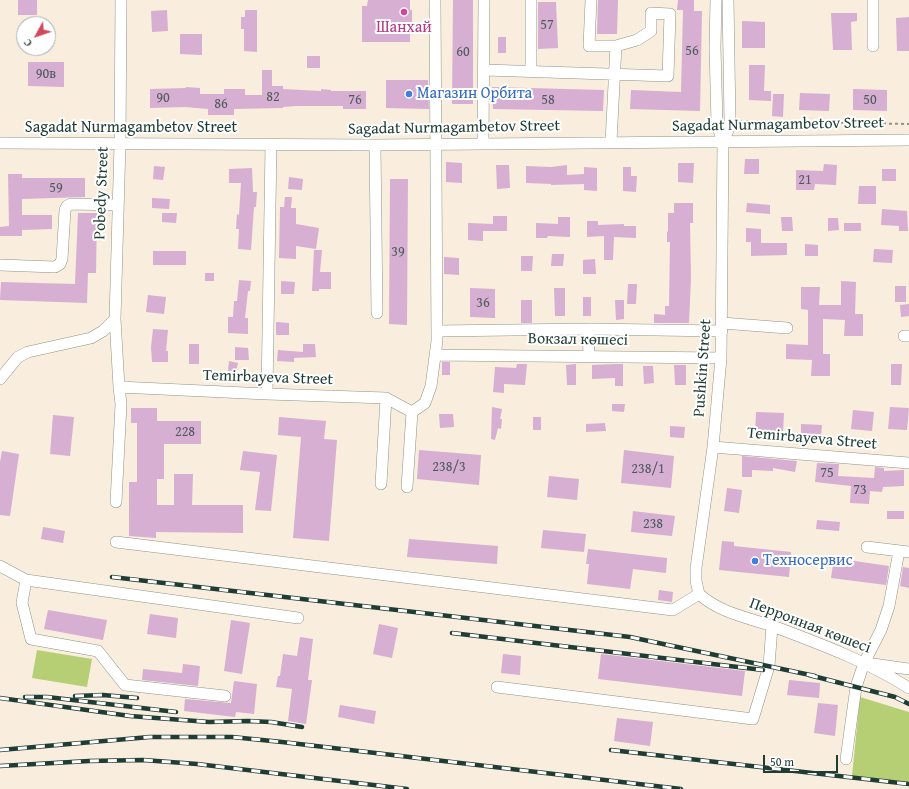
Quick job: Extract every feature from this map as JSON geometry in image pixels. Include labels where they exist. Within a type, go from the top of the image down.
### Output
[{"type":"street","name":"Pobedy Street","points":[[116,502],[121,404],[118,387],[115,319],[120,144],[121,0]]},
{"type":"street","points":[[407,487],[412,412],[425,403],[430,386],[437,331],[435,0]]},
{"type":"street","points":[[483,143],[485,70],[484,0]]},
{"type":"street","points":[[531,0],[531,71]]},
{"type":"street","points":[[485,70],[668,76],[670,14],[651,14],[651,31],[637,40],[616,46],[589,46],[591,0]]},
{"type":"street","points":[[716,0],[715,47],[717,124],[723,142]]},
{"type":"street","points":[[723,142],[730,124],[728,0]]},
{"type":"street","points":[[873,0],[873,46]]},
{"type":"street","points":[[611,142],[616,46]]},
{"type":"street","name":"Sagadat Nurmagambetov Street","points":[[0,143],[375,145],[909,140]]},
{"type":"street","name":"Pushkin Street","points":[[699,594],[696,581],[696,560],[713,447],[721,358],[723,142]]},
{"type":"street","points":[[267,394],[271,144]]},
{"type":"street","points":[[375,145],[377,313]]},
{"type":"street","points":[[0,265],[55,267],[60,264],[62,259],[65,210],[67,206],[71,204],[118,205]]},
{"type":"street","points":[[0,379],[18,358],[28,352],[91,338],[115,319]]},
{"type":"street","name":"Вокзал көшесі","points":[[437,331],[722,327],[787,328]]},
{"type":"street","points":[[588,329],[588,356]]},
{"type":"street","name":"Вокзал көшесі","points":[[435,355],[721,358]]},
{"type":"street","name":"Temirbayeva Street","points":[[118,387],[386,398],[412,412]]},
{"type":"street","points":[[381,484],[386,398]]},
{"type":"street","name":"Temirbayeva Street","points":[[713,447],[909,463]]},
{"type":"street","points":[[116,542],[673,610],[699,594]]},
{"type":"street","points":[[846,759],[856,687],[864,663],[881,630],[904,552],[867,547]]},
{"type":"street","points":[[0,566],[26,580],[298,618]]},
{"type":"street","points":[[26,580],[22,603],[31,639],[98,651],[125,685],[225,696]]},
{"type":"street","name":"Перронная көшесі","points":[[699,594],[714,605],[734,614],[823,645],[864,663],[909,688]]},
{"type":"street","points":[[497,687],[753,719],[769,666],[772,626]]},
{"type":"street","points":[[864,663],[909,668]]},
{"type":"path","points":[[730,124],[909,124]]},
{"type":"green space","points":[[37,650],[92,659],[87,687],[32,678]]},
{"type":"green space","points":[[860,697],[909,712],[909,782],[852,776]]},
{"type":"building","points":[[18,0],[37,0],[37,15],[18,15]]},
{"type":"building","points":[[368,0],[410,0],[410,10],[412,10],[412,32],[410,32],[410,42],[362,42],[362,6],[367,6]]},
{"type":"building","points":[[453,0],[473,0],[473,104],[452,104]]},
{"type":"building","points":[[598,0],[618,0],[617,34],[597,34]]},
{"type":"building","points":[[678,0],[694,0],[694,11],[702,11],[700,111],[630,109],[631,90],[681,92],[683,10],[677,10]]},
{"type":"building","points":[[538,2],[556,2],[558,48],[538,49]]},
{"type":"building","points":[[167,10],[168,31],[152,32],[151,11]]},
{"type":"building","points":[[245,10],[257,10],[257,52],[244,51],[244,29],[241,29],[241,17],[245,17]]},
{"type":"building","points":[[831,13],[857,13],[857,21],[851,22],[852,50],[833,50]]},
{"type":"building","points":[[909,17],[909,51],[897,51],[896,18]]},
{"type":"building","points":[[742,21],[765,22],[765,48],[742,48]]},
{"type":"building","points":[[180,34],[202,34],[202,55],[180,54]]},
{"type":"building","points":[[498,37],[506,37],[506,53],[498,53]]},
{"type":"building","points":[[307,56],[320,56],[320,68],[307,68]]},
{"type":"building","points":[[28,62],[64,62],[64,87],[28,86]]},
{"type":"building","points":[[749,65],[765,65],[764,91],[771,91],[771,101],[749,100]]},
{"type":"building","points":[[262,70],[272,70],[272,86],[283,86],[283,89],[366,91],[366,109],[343,109],[343,106],[296,106],[283,108],[234,109],[234,115],[208,115],[208,109],[185,107],[150,108],[150,89],[186,87],[200,88],[200,94],[224,94],[224,89],[245,89],[245,95],[262,95]]},
{"type":"building","name":"Магазин Орбита","points":[[386,80],[428,80],[429,109],[386,108]]},
{"type":"building","points":[[492,87],[604,90],[603,111],[493,109]]},
{"type":"building","points":[[853,89],[887,90],[887,111],[853,110]]},
{"type":"building","points":[[800,93],[830,94],[829,111],[799,110]]},
{"type":"building","points":[[773,94],[784,94],[783,117],[772,116]]},
{"type":"building","points":[[745,159],[759,159],[759,174],[744,174]]},
{"type":"building","points":[[446,162],[462,163],[462,183],[446,182]]},
{"type":"building","points":[[678,163],[694,163],[693,183],[678,182]]},
{"type":"building","points":[[824,164],[837,165],[836,185],[815,184],[814,190],[796,190],[796,170],[823,171]]},
{"type":"building","points":[[496,165],[509,165],[510,188],[497,189]]},
{"type":"building","points":[[567,165],[567,175],[584,174],[584,167],[597,168],[597,191],[584,190],[584,184],[551,185],[526,183],[526,166],[551,167]]},
{"type":"building","points":[[154,166],[165,167],[163,180],[153,179]]},
{"type":"building","points":[[623,167],[631,167],[631,176],[637,176],[636,192],[623,191]]},
{"type":"building","points":[[252,168],[253,192],[257,192],[256,207],[254,207],[251,250],[238,249],[239,229],[236,229],[237,214],[239,215],[241,183],[229,183],[229,169]]},
{"type":"building","points":[[882,169],[896,169],[896,181],[882,181]]},
{"type":"building","points":[[8,174],[22,174],[22,178],[85,178],[85,197],[22,199],[22,215],[52,215],[52,229],[22,230],[22,236],[0,236],[0,227],[9,226]]},
{"type":"building","points":[[289,177],[303,179],[302,190],[288,189]]},
{"type":"building","points":[[390,179],[408,179],[407,325],[389,324]]},
{"type":"building","points":[[859,186],[876,186],[876,204],[858,204]]},
{"type":"building","points":[[285,197],[292,197],[291,208],[296,208],[296,224],[319,228],[316,249],[296,246],[296,259],[279,258],[280,207],[284,207]]},
{"type":"building","points":[[152,198],[170,199],[169,209],[152,208]]},
{"type":"building","points":[[674,203],[693,203],[693,223],[690,223],[691,278],[689,323],[654,323],[654,314],[665,315],[665,306],[669,306],[670,242],[667,242],[667,232],[668,213],[674,213]]},
{"type":"building","points":[[747,203],[770,205],[770,214],[746,212]]},
{"type":"building","points":[[882,209],[907,211],[908,231],[899,231],[899,226],[881,225]]},
{"type":"building","points":[[78,213],[97,213],[96,273],[88,273],[87,303],[0,300],[1,282],[75,284]]},
{"type":"building","points":[[162,213],[177,213],[176,223],[162,222]]},
{"type":"building","points":[[493,216],[507,216],[507,231],[483,231],[483,241],[468,240],[468,223],[493,224]]},
{"type":"building","points":[[558,217],[570,217],[570,237],[548,236],[547,238],[536,238],[536,223],[558,224]]},
{"type":"building","points":[[781,217],[792,217],[793,231],[782,231]]},
{"type":"building","points":[[828,218],[838,218],[839,230],[828,231]]},
{"type":"building","points":[[587,221],[598,221],[598,225],[624,224],[624,226],[636,226],[636,238],[614,237],[613,260],[604,260],[604,236],[587,237]]},
{"type":"building","points":[[844,223],[861,223],[861,231],[844,231]]},
{"type":"building","points":[[746,228],[761,229],[761,243],[787,243],[787,255],[751,256],[751,242],[746,242]]},
{"type":"building","points":[[805,244],[818,245],[818,256],[805,256]]},
{"type":"building","points":[[874,249],[893,250],[892,263],[873,262]]},
{"type":"building","points":[[314,250],[322,250],[320,272],[331,272],[331,289],[319,289],[319,291],[312,291]]},
{"type":"building","points":[[153,251],[186,251],[186,265],[153,265]]},
{"type":"building","points":[[552,254],[564,254],[563,266],[551,266]]},
{"type":"building","points":[[521,256],[533,256],[532,271],[521,271]]},
{"type":"building","points":[[444,257],[459,258],[459,275],[444,274]]},
{"type":"building","points":[[595,259],[596,274],[583,274],[583,260]]},
{"type":"building","points":[[205,273],[214,273],[214,281],[205,281]]},
{"type":"building","points":[[239,280],[251,281],[250,291],[248,291],[245,318],[248,318],[248,334],[228,333],[228,317],[233,317],[234,301],[237,301]]},
{"type":"building","points":[[281,281],[295,282],[294,294],[281,294]]},
{"type":"building","points":[[841,281],[856,282],[855,314],[863,314],[863,336],[844,336],[845,320],[823,319],[823,354],[830,354],[830,376],[811,376],[812,360],[786,359],[786,344],[808,345],[808,310],[801,309],[801,287],[820,287],[819,305],[841,305]]},
{"type":"building","points":[[628,284],[637,284],[636,304],[627,304]]},
{"type":"building","points":[[895,286],[906,286],[906,302],[895,302]]},
{"type":"building","points":[[470,288],[495,289],[495,318],[470,317]]},
{"type":"building","points":[[554,288],[565,288],[565,316],[555,316]]},
{"type":"building","points":[[148,295],[166,297],[164,314],[146,312]]},
{"type":"building","points":[[583,297],[591,297],[591,316],[583,316]]},
{"type":"building","points":[[521,300],[532,300],[532,323],[521,323]]},
{"type":"building","points":[[615,300],[624,300],[624,319],[616,320]]},
{"type":"building","points":[[909,304],[909,316],[901,317],[900,305]]},
{"type":"building","points":[[276,322],[289,323],[289,335],[276,335]]},
{"type":"building","points":[[153,329],[168,330],[166,351],[168,351],[168,362],[152,362],[151,347]]},
{"type":"building","points":[[189,344],[199,344],[199,364],[189,364]]},
{"type":"building","points":[[303,344],[315,344],[316,357],[294,358],[294,362],[277,361],[278,350],[303,352]]},
{"type":"building","points":[[235,347],[248,348],[249,360],[235,360]]},
{"type":"building","points":[[229,361],[238,363],[236,372],[228,371]]},
{"type":"building","points":[[442,362],[450,362],[450,375],[442,375]]},
{"type":"building","points":[[517,364],[527,364],[525,385],[504,384],[504,393],[493,392],[495,367],[516,368]]},
{"type":"building","points":[[576,364],[576,385],[567,385],[566,365]]},
{"type":"building","points":[[623,364],[623,386],[615,386],[615,378],[592,379],[592,365]]},
{"type":"building","points":[[891,364],[902,364],[901,385],[891,385]]},
{"type":"building","points":[[674,365],[686,365],[686,385],[675,385]]},
{"type":"building","points":[[643,366],[653,366],[654,383],[644,384]]},
{"type":"building","points":[[612,404],[625,404],[624,412],[612,411]]},
{"type":"building","points":[[492,407],[502,409],[500,419],[502,419],[501,429],[498,428],[495,440],[491,439]]},
{"type":"building","points":[[890,407],[909,408],[907,430],[888,429]]},
{"type":"building","points":[[131,408],[157,408],[157,421],[201,421],[201,444],[164,444],[164,479],[157,479],[157,505],[174,505],[174,474],[193,474],[192,505],[243,505],[243,533],[156,532],[156,538],[129,536],[129,482],[137,482],[137,423],[131,423]]},
{"type":"building","points":[[853,410],[874,412],[872,431],[851,429]]},
{"type":"building","points":[[756,412],[784,413],[783,433],[774,433],[774,436],[755,436]]},
{"type":"building","points":[[439,414],[453,414],[454,427],[440,428]]},
{"type":"building","points":[[53,415],[74,417],[70,456],[50,454]]},
{"type":"building","points":[[279,417],[326,421],[324,439],[337,440],[329,541],[293,538],[301,437],[278,435]]},
{"type":"building","points":[[533,417],[541,417],[541,430],[533,430]]},
{"type":"building","points":[[605,423],[606,431],[586,432],[586,424]]},
{"type":"building","points":[[801,424],[822,425],[821,436],[801,436]]},
{"type":"building","points":[[670,426],[685,427],[684,438],[670,437]]},
{"type":"building","points":[[419,450],[481,455],[479,485],[417,479]]},
{"type":"building","points":[[624,450],[674,456],[671,488],[621,483]]},
{"type":"building","points":[[2,451],[19,454],[10,516],[0,515],[0,462]]},
{"type":"building","points":[[243,451],[277,455],[271,511],[255,510],[260,472],[240,470]]},
{"type":"building","points":[[742,456],[797,461],[795,472],[773,468],[773,471],[752,470],[752,477],[742,477]]},
{"type":"building","points":[[817,463],[839,464],[838,476],[874,478],[875,467],[884,468],[884,471],[904,470],[904,486],[883,487],[882,492],[870,491],[869,504],[850,503],[851,486],[815,482]]},
{"type":"building","points":[[549,476],[579,479],[577,500],[547,497]]},
{"type":"building","points":[[727,488],[742,490],[739,513],[724,511]]},
{"type":"building","points":[[633,511],[675,516],[672,536],[631,532]]},
{"type":"building","points":[[887,511],[904,511],[904,519],[887,519]]},
{"type":"building","points":[[817,520],[840,522],[839,531],[816,529]]},
{"type":"building","points":[[43,527],[65,531],[63,543],[41,539]]},
{"type":"building","points":[[543,530],[586,534],[584,552],[541,548]]},
{"type":"building","points":[[409,539],[498,546],[497,564],[407,557]]},
{"type":"building","name":"Техносервис","points":[[722,541],[734,542],[734,546],[791,552],[789,577],[719,570]]},
{"type":"building","points":[[588,549],[667,558],[666,573],[633,569],[630,589],[587,584],[589,564],[586,564]]},
{"type":"building","points":[[834,558],[889,566],[886,585],[831,578]]},
{"type":"building","points":[[903,567],[909,568],[909,588],[900,586]]},
{"type":"building","points":[[659,590],[673,592],[672,602],[658,600]]},
{"type":"building","points":[[48,610],[107,620],[103,640],[44,629]]},
{"type":"building","points":[[150,614],[178,618],[176,638],[147,634]]},
{"type":"building","points":[[231,620],[250,623],[242,674],[224,671]]},
{"type":"building","points":[[379,624],[398,628],[392,658],[373,654]]},
{"type":"building","points":[[300,637],[313,639],[308,680],[312,680],[306,724],[288,721],[292,689],[276,687],[278,676],[280,676],[283,654],[297,656]]},
{"type":"building","points":[[503,654],[521,656],[520,675],[501,673]]},
{"type":"building","points":[[601,654],[745,671],[742,696],[598,679]]},
{"type":"building","points":[[183,664],[200,666],[198,686],[142,680],[143,669],[182,673]]},
{"type":"building","points":[[789,680],[820,683],[819,698],[787,695]]},
{"type":"building","points":[[234,681],[257,684],[254,714],[236,712],[235,717],[184,711],[185,699],[231,703]]},
{"type":"building","points":[[818,703],[838,705],[835,736],[814,733]]},
{"type":"building","points":[[340,705],[376,711],[374,724],[338,717]]},
{"type":"building","points":[[617,718],[653,722],[650,746],[614,741]]},
{"type":"railway","points":[[112,577],[630,637],[815,676]]},
{"type":"railway","points":[[452,633],[763,670]]},
{"type":"railway","points":[[809,675],[895,697],[909,704]]},
{"type":"railway","points":[[75,696],[103,695],[137,698]]},
{"type":"railway","points":[[25,697],[47,697],[176,712]]},
{"type":"railway","points":[[0,698],[130,716],[209,722],[271,722],[302,727]]},
{"type":"railway","points":[[0,750],[150,737],[232,737],[681,789]]},
{"type":"railway","points":[[611,750],[909,784]]},
{"type":"railway","points":[[0,766],[89,761],[143,760],[197,764],[407,789]]},
{"type":"place","name":"Шанхай","points":[[404,12]]},
{"type":"place","name":"Магазин Орбита","points":[[409,94]]},
{"type":"place","name":"Техносервис","points":[[755,561]]}]
